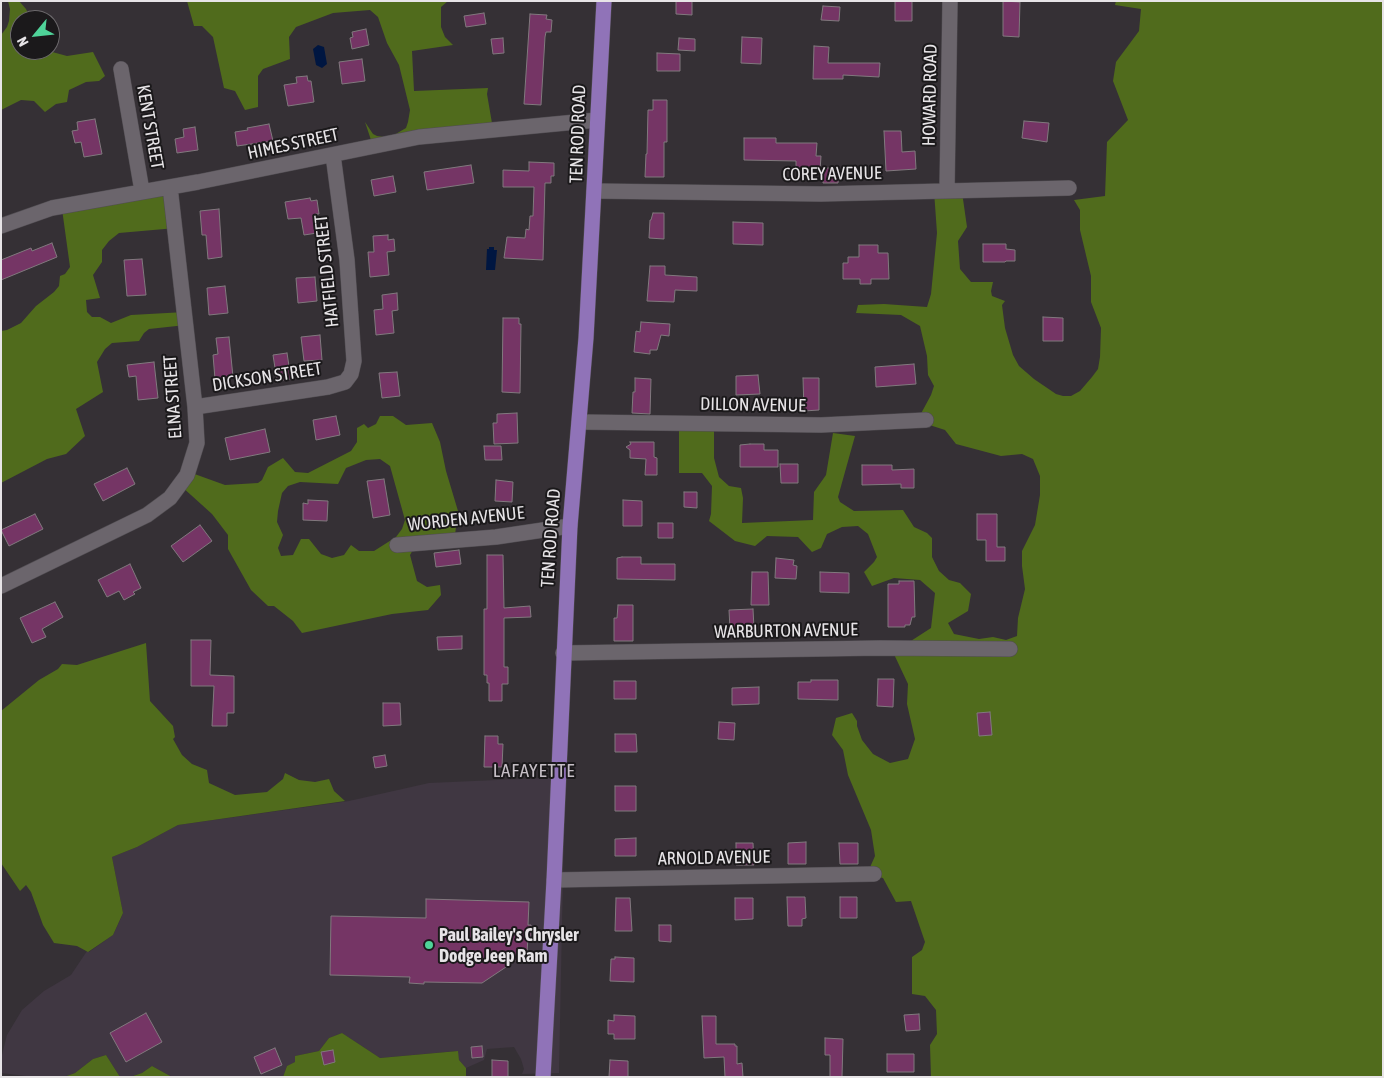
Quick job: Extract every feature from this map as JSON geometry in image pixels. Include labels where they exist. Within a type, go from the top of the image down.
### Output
[{"type":"main road","name":"TEN ROD ROAD","points":[[543,1077],[570,526],[586,338],[604,1]]},
{"type":"street","name":"HOWARD ROAD","points":[[947,190],[950,1]]},
{"type":"street","name":"KENT STREET","points":[[120,70],[142,191]]},
{"type":"street","name":"HIMES STREET","points":[[1,226],[52,208],[170,187],[419,136],[597,120]]},
{"type":"street","name":"HATFIELD STREET","points":[[333,155],[347,260],[354,361],[351,374],[345,382]]},
{"type":"street","name":"ELNA STREET","points":[[1,586],[147,515],[170,498],[187,475],[197,444],[195,407],[170,187]]},
{"type":"street","name":"COREY AVENUE","points":[[594,191],[821,194],[1069,188]]},
{"type":"street","name":"DICKSON STREET","points":[[195,407],[328,387],[345,382]]},
{"type":"street","name":"DILLON AVENUE","points":[[579,422],[820,424],[926,420]]},
{"type":"street","name":"WORDEN AVENUE","points":[[397,545],[496,537],[570,526]]},
{"type":"street","name":"WARBURTON AVENUE","points":[[563,653],[880,648],[1010,649]]},
{"type":"street","name":"ARNOLD AVENUE","points":[[554,880],[874,874]]},
{"type":"shaded area","points":[[565,777],[559,1073],[522,1074],[524,1069],[514,1047],[487,1049],[484,1060],[466,1068],[459,1060],[457,1051],[380,1058],[342,1033],[329,1038],[319,1051],[295,1056],[295,1062],[287,1066],[283,1077],[172,1077],[152,1066],[142,1073],[130,1077],[120,1077],[106,1055],[93,1059],[75,1073],[64,1077],[34,1077],[1,1073],[1,1059],[7,1035],[22,1010],[44,991],[71,975],[87,951],[89,952],[113,935],[123,913],[112,857],[137,847],[178,825],[349,801],[429,783]]},
{"type":"green space","points":[[8,1],[19,1],[26,10],[10,10],[10,60],[60,60],[60,54],[67,56],[93,52],[105,76],[99,81],[86,82],[69,90],[67,102],[56,104],[45,112],[34,101],[21,100],[1,110],[1,35],[7,27],[10,9]]},
{"type":"green space","points":[[187,1],[448,1],[441,7],[441,27],[445,37],[453,45],[412,51],[414,91],[488,88],[487,94],[493,129],[373,146],[365,122],[373,134],[377,136],[394,135],[406,128],[410,110],[399,65],[387,43],[378,17],[370,10],[333,13],[296,27],[289,37],[290,59],[263,69],[258,76],[258,107],[245,110],[235,91],[224,88],[213,37],[202,26],[194,26]]},
{"type":"green space","points":[[1116,1],[1383,1],[1383,1077],[931,1077],[930,1045],[937,1034],[936,1010],[925,996],[912,994],[912,957],[922,950],[925,942],[911,901],[896,902],[883,878],[867,874],[875,856],[871,830],[848,775],[843,750],[832,735],[836,718],[852,713],[857,721],[862,740],[873,754],[890,763],[908,759],[915,739],[907,704],[908,684],[892,650],[900,648],[931,628],[935,593],[920,580],[894,578],[872,586],[864,572],[877,557],[868,534],[858,526],[842,527],[827,534],[821,548],[812,552],[798,537],[767,536],[755,546],[735,541],[709,521],[712,486],[702,473],[679,473],[679,425],[714,424],[714,458],[719,477],[729,486],[741,488],[743,498],[742,523],[813,520],[814,492],[826,475],[833,433],[855,436],[838,497],[840,502],[854,511],[903,510],[914,527],[927,533],[932,538],[932,557],[939,571],[949,580],[960,583],[971,594],[968,611],[948,623],[954,634],[979,639],[993,637],[1006,640],[1017,636],[1018,618],[1025,589],[1022,551],[1035,525],[1040,495],[1040,476],[1033,459],[1022,454],[1001,456],[956,444],[945,430],[917,421],[934,386],[928,375],[927,356],[920,326],[901,315],[856,313],[858,305],[884,304],[927,307],[931,294],[937,233],[934,191],[962,192],[967,227],[958,241],[960,269],[971,282],[993,282],[992,296],[1005,301],[1002,305],[1005,328],[1013,355],[1019,366],[1056,394],[1063,396],[1071,396],[1080,391],[1092,377],[1098,369],[1101,328],[1091,302],[1091,276],[1080,230],[1080,210],[1074,200],[1105,196],[1107,142],[1128,120],[1113,81],[1116,62],[1139,31],[1141,9],[1115,5]]},
{"type":"green space","points":[[177,186],[176,228],[119,233],[109,241],[102,250],[102,262],[93,275],[100,298],[86,300],[87,312],[92,317],[100,317],[111,323],[131,315],[185,312],[186,325],[149,329],[139,341],[112,343],[105,349],[97,362],[103,392],[76,409],[85,436],[66,454],[47,459],[1,483],[1,331],[21,323],[36,306],[54,292],[59,286],[60,276],[65,274],[70,267],[62,209]]},
{"type":"green space","points":[[380,416],[393,416],[406,425],[432,423],[440,442],[446,471],[458,511],[455,535],[417,543],[410,555],[417,581],[427,587],[440,585],[441,595],[428,610],[392,614],[302,633],[293,621],[274,606],[268,606],[251,590],[228,549],[228,535],[212,514],[181,486],[189,472],[225,485],[258,483],[262,480],[268,467],[283,458],[295,472],[308,473],[351,451],[357,442],[357,428],[364,424],[368,428],[376,424]],"holes":[[[380,459],[390,466],[405,520],[402,529],[396,537],[374,551],[359,551],[351,545],[344,555],[332,558],[321,554],[309,539],[301,539],[293,555],[281,556],[278,548],[283,535],[277,522],[278,511],[282,493],[288,486],[300,482],[338,484],[346,468],[366,460]]]},
{"type":"green space","points":[[146,643],[150,701],[173,726],[175,737],[173,739],[182,755],[192,764],[207,770],[209,783],[235,795],[267,792],[283,779],[285,773],[299,780],[315,782],[329,779],[334,791],[345,801],[178,825],[137,847],[112,857],[123,913],[113,935],[88,952],[77,946],[54,943],[43,925],[31,892],[26,885],[20,891],[1,863],[1,711],[39,680],[58,669],[62,664],[77,665]]},
{"type":"green space","points":[[342,1033],[380,1058],[458,1051],[459,1060],[466,1068],[466,1077],[283,1077],[287,1066],[295,1062],[295,1056],[319,1051],[329,1038]]},
{"type":"green space","points":[[106,1055],[120,1077],[64,1077],[75,1073],[93,1059]]},
{"type":"green space","points":[[152,1066],[172,1077],[130,1077],[142,1073]]},
{"type":"water","points":[[318,45],[324,47],[327,64],[322,68],[316,65],[313,49]]},
{"type":"water","points":[[494,247],[494,250],[497,250],[495,270],[486,270],[487,249]]},
{"type":"building","points":[[676,1],[692,1],[692,15],[676,14]]},
{"type":"building","points":[[895,1],[912,1],[912,21],[895,21]]},
{"type":"building","points":[[1003,1],[1020,2],[1019,37],[1003,36]]},
{"type":"building","points":[[823,6],[840,7],[839,21],[821,20]]},
{"type":"building","points":[[484,13],[486,24],[466,27],[464,16]]},
{"type":"building","points":[[530,14],[547,15],[546,19],[552,20],[551,32],[546,32],[545,37],[541,105],[524,104]]},
{"type":"building","points":[[366,29],[369,45],[352,49],[350,38],[353,37],[352,32]]},
{"type":"building","points":[[742,37],[762,38],[761,64],[741,63]]},
{"type":"building","points":[[503,38],[504,53],[493,54],[491,39]]},
{"type":"building","points":[[679,38],[695,39],[695,51],[678,50]]},
{"type":"building","points":[[814,46],[829,47],[828,63],[880,63],[879,77],[843,75],[843,79],[813,79]]},
{"type":"building","points":[[657,53],[680,54],[680,71],[657,71]]},
{"type":"building","points":[[362,59],[365,81],[342,84],[339,62]]},
{"type":"building","points":[[307,76],[308,81],[311,81],[314,102],[288,106],[284,85],[297,83],[296,77]]},
{"type":"building","points":[[653,100],[667,100],[667,142],[664,142],[664,177],[645,177],[648,110],[653,110]]},
{"type":"building","points":[[95,119],[102,154],[84,157],[81,142],[75,143],[72,131],[78,130],[77,122]]},
{"type":"building","points":[[1024,121],[1049,123],[1047,142],[1022,138]]},
{"type":"building","points":[[269,124],[273,141],[237,146],[235,132]]},
{"type":"building","points":[[195,127],[198,150],[177,153],[175,139],[184,137],[183,129]]},
{"type":"building","points":[[884,131],[901,131],[902,152],[915,151],[916,169],[886,171]]},
{"type":"building","points":[[744,138],[776,138],[776,143],[817,143],[816,156],[821,156],[820,171],[796,171],[796,161],[744,160]]},
{"type":"building","points":[[529,162],[554,163],[554,176],[551,176],[551,183],[545,183],[543,260],[504,258],[507,237],[525,238],[526,229],[529,230],[530,216],[533,216],[534,187],[503,187],[503,170],[529,171]]},
{"type":"building","points":[[471,165],[474,183],[427,190],[424,172]]},
{"type":"building","points":[[823,168],[839,168],[838,183],[823,183]]},
{"type":"building","points":[[393,176],[396,192],[374,196],[371,180]]},
{"type":"building","points":[[310,198],[311,201],[317,200],[319,214],[315,214],[317,233],[304,235],[301,218],[288,219],[285,202]]},
{"type":"building","points":[[219,209],[222,257],[208,259],[206,235],[202,235],[200,211]]},
{"type":"building","points":[[653,213],[664,213],[664,239],[649,238],[650,220]]},
{"type":"building","points":[[733,222],[763,223],[763,245],[733,244]]},
{"type":"building","points":[[388,235],[388,240],[394,239],[395,251],[387,252],[389,275],[370,277],[368,252],[374,252],[373,236]]},
{"type":"building","points":[[52,243],[57,257],[1,280],[1,260],[31,248],[32,251]]},
{"type":"building","points":[[983,244],[1006,244],[1006,249],[1015,250],[1015,261],[983,262]]},
{"type":"building","points":[[859,245],[878,245],[878,253],[888,253],[889,279],[871,279],[871,284],[860,284],[860,279],[843,279],[843,263],[848,263],[848,257],[859,257]]},
{"type":"building","points":[[142,259],[146,295],[127,296],[124,260]]},
{"type":"building","points":[[650,266],[665,266],[665,275],[697,277],[697,291],[675,290],[674,302],[647,301]]},
{"type":"building","points":[[315,277],[317,301],[298,303],[296,278]]},
{"type":"building","points":[[225,286],[228,313],[209,315],[207,288]]},
{"type":"building","points":[[397,293],[398,310],[392,311],[394,333],[376,335],[374,310],[383,309],[382,295]]},
{"type":"building","points":[[1043,317],[1063,318],[1063,341],[1043,341]]},
{"type":"building","points":[[503,318],[519,318],[519,324],[521,324],[520,393],[502,392]]},
{"type":"building","points":[[641,322],[670,324],[669,336],[661,335],[657,350],[650,350],[650,354],[634,352],[636,331],[640,332]]},
{"type":"building","points":[[320,335],[322,360],[304,361],[301,337]]},
{"type":"building","points":[[229,337],[233,377],[215,379],[213,355],[218,354],[216,338]]},
{"type":"building","points":[[287,353],[291,379],[277,381],[273,355]]},
{"type":"building","points":[[154,362],[158,398],[138,400],[136,376],[129,377],[127,365]]},
{"type":"building","points":[[914,364],[916,384],[876,387],[875,367]]},
{"type":"building","points":[[397,372],[400,396],[382,398],[379,373]]},
{"type":"building","points":[[758,375],[760,394],[736,395],[736,376]]},
{"type":"building","points":[[635,378],[651,379],[650,414],[632,413]]},
{"type":"building","points":[[803,378],[819,378],[819,410],[804,411]]},
{"type":"building","points":[[517,413],[518,443],[494,444],[493,423],[497,423],[497,414]]},
{"type":"building","points":[[336,416],[340,435],[316,440],[313,420]]},
{"type":"building","points":[[265,429],[270,452],[230,460],[225,438]]},
{"type":"building","points":[[630,442],[654,442],[654,457],[657,458],[657,475],[645,475],[646,459],[630,458],[630,450],[626,447],[631,444]]},
{"type":"building","points":[[764,444],[764,450],[778,450],[778,467],[740,467],[740,445]]},
{"type":"building","points":[[484,446],[501,446],[502,460],[485,460]]},
{"type":"building","points":[[780,464],[798,464],[798,483],[781,483]]},
{"type":"building","points":[[862,465],[892,465],[892,470],[914,469],[914,488],[901,488],[901,484],[862,485]]},
{"type":"building","points":[[127,468],[135,484],[103,501],[94,484]]},
{"type":"building","points":[[384,479],[390,515],[373,518],[367,481]]},
{"type":"building","points":[[496,480],[513,482],[512,502],[495,501]]},
{"type":"building","points":[[684,492],[697,492],[697,508],[684,507]]},
{"type":"building","points":[[308,500],[328,501],[327,521],[303,520],[303,503],[308,504]]},
{"type":"building","points":[[623,500],[642,501],[642,526],[623,526]]},
{"type":"building","points":[[35,514],[43,529],[9,546],[1,530]]},
{"type":"building","points":[[977,514],[997,514],[997,547],[1005,547],[1005,561],[986,561],[986,540],[977,540]]},
{"type":"building","points":[[658,523],[673,523],[673,538],[658,538]]},
{"type":"building","points":[[200,525],[212,541],[183,562],[171,546]]},
{"type":"building","points":[[459,550],[461,564],[436,567],[434,553]]},
{"type":"building","points":[[487,555],[503,555],[504,608],[530,606],[531,617],[504,618],[504,667],[508,667],[508,684],[502,684],[502,701],[489,701],[489,683],[487,683],[487,675],[484,675],[484,609],[487,609]]},
{"type":"building","points":[[641,557],[641,564],[675,564],[675,580],[617,579],[617,558]]},
{"type":"building","points":[[776,558],[794,560],[793,565],[797,566],[796,579],[775,578]]},
{"type":"building","points":[[130,564],[141,588],[124,600],[119,591],[107,597],[98,580]]},
{"type":"building","points":[[752,572],[768,572],[769,605],[751,605]]},
{"type":"building","points":[[820,572],[849,573],[849,593],[820,592]]},
{"type":"building","points":[[899,581],[914,581],[915,617],[912,617],[910,625],[905,625],[905,627],[888,627],[888,584],[899,584]]},
{"type":"building","points":[[55,602],[63,617],[42,629],[46,637],[32,643],[20,618]]},
{"type":"building","points":[[618,605],[633,605],[633,641],[614,641],[614,618],[617,618]]},
{"type":"building","points":[[753,609],[754,628],[730,629],[729,610]]},
{"type":"building","points":[[462,636],[462,649],[438,650],[437,637]]},
{"type":"building","points":[[191,640],[211,640],[210,675],[234,676],[234,713],[227,713],[227,726],[212,726],[214,686],[191,686]]},
{"type":"building","points":[[878,679],[894,679],[893,707],[877,706]]},
{"type":"building","points":[[811,680],[838,680],[838,700],[798,699],[798,682],[811,682]]},
{"type":"building","points":[[614,681],[636,681],[636,699],[614,699]]},
{"type":"building","points":[[759,687],[759,704],[732,705],[732,688]]},
{"type":"building","points":[[383,703],[400,703],[401,725],[383,726]]},
{"type":"building","points":[[990,712],[992,735],[979,736],[977,713]]},
{"type":"building","points":[[719,722],[735,723],[734,740],[718,739]]},
{"type":"building","points":[[615,734],[636,734],[637,752],[615,752]]},
{"type":"building","points":[[485,736],[498,736],[498,744],[503,744],[502,767],[484,767]]},
{"type":"building","points":[[385,755],[387,766],[375,768],[373,757]]},
{"type":"building","points":[[615,786],[636,786],[636,811],[615,811]]},
{"type":"building","points":[[636,838],[636,856],[615,856],[615,839]]},
{"type":"building","points":[[806,842],[806,864],[788,864],[788,843]]},
{"type":"building","points":[[736,843],[753,843],[754,865],[736,865]]},
{"type":"building","points":[[839,843],[858,843],[858,864],[840,864]]},
{"type":"building","points":[[787,897],[805,897],[806,918],[802,919],[802,926],[788,926]]},
{"type":"building","points":[[840,897],[857,897],[857,918],[840,918]]},
{"type":"building","points":[[616,898],[630,898],[632,931],[615,931]]},
{"type":"building","points":[[735,898],[753,898],[753,919],[735,920]]},
{"type":"building","name":"Paul Bailey's Chrysler Dodge Jeep Ram","points":[[426,899],[529,902],[528,925],[531,925],[531,937],[528,936],[527,953],[482,983],[424,982],[424,984],[409,983],[410,977],[330,975],[331,916],[426,918]]},
{"type":"building","points":[[659,925],[671,925],[671,942],[659,941]]},
{"type":"building","points":[[615,957],[634,958],[634,982],[610,981],[611,959],[615,959]]},
{"type":"building","points":[[146,1013],[162,1042],[126,1062],[110,1033]]},
{"type":"building","points":[[919,1014],[920,1030],[906,1031],[904,1015]]},
{"type":"building","points":[[614,1015],[635,1016],[635,1039],[614,1039],[614,1034],[608,1034],[608,1020],[614,1021]]},
{"type":"building","points":[[702,1016],[716,1016],[716,1044],[735,1044],[737,1046],[737,1064],[742,1063],[743,1077],[725,1077],[724,1057],[704,1058]]},
{"type":"building","points":[[825,1038],[843,1039],[842,1077],[830,1077],[830,1055],[825,1055]]},
{"type":"building","points":[[482,1046],[483,1057],[472,1058],[471,1047]]},
{"type":"building","points":[[275,1048],[282,1065],[261,1074],[254,1057]]},
{"type":"building","points":[[333,1050],[335,1062],[324,1065],[321,1052]]},
{"type":"building","points":[[887,1054],[914,1054],[914,1072],[887,1072]]},
{"type":"building","points":[[492,1060],[508,1061],[508,1077],[492,1077]]},
{"type":"building","points":[[610,1060],[628,1061],[628,1077],[609,1077]]},
{"type":"place","name":"Paul Bailey's Chrysler Dodge Jeep Ram","points":[[429,945]]},
{"type":"district","name":"LAFAYETTE","points":[[534,771]]}]
